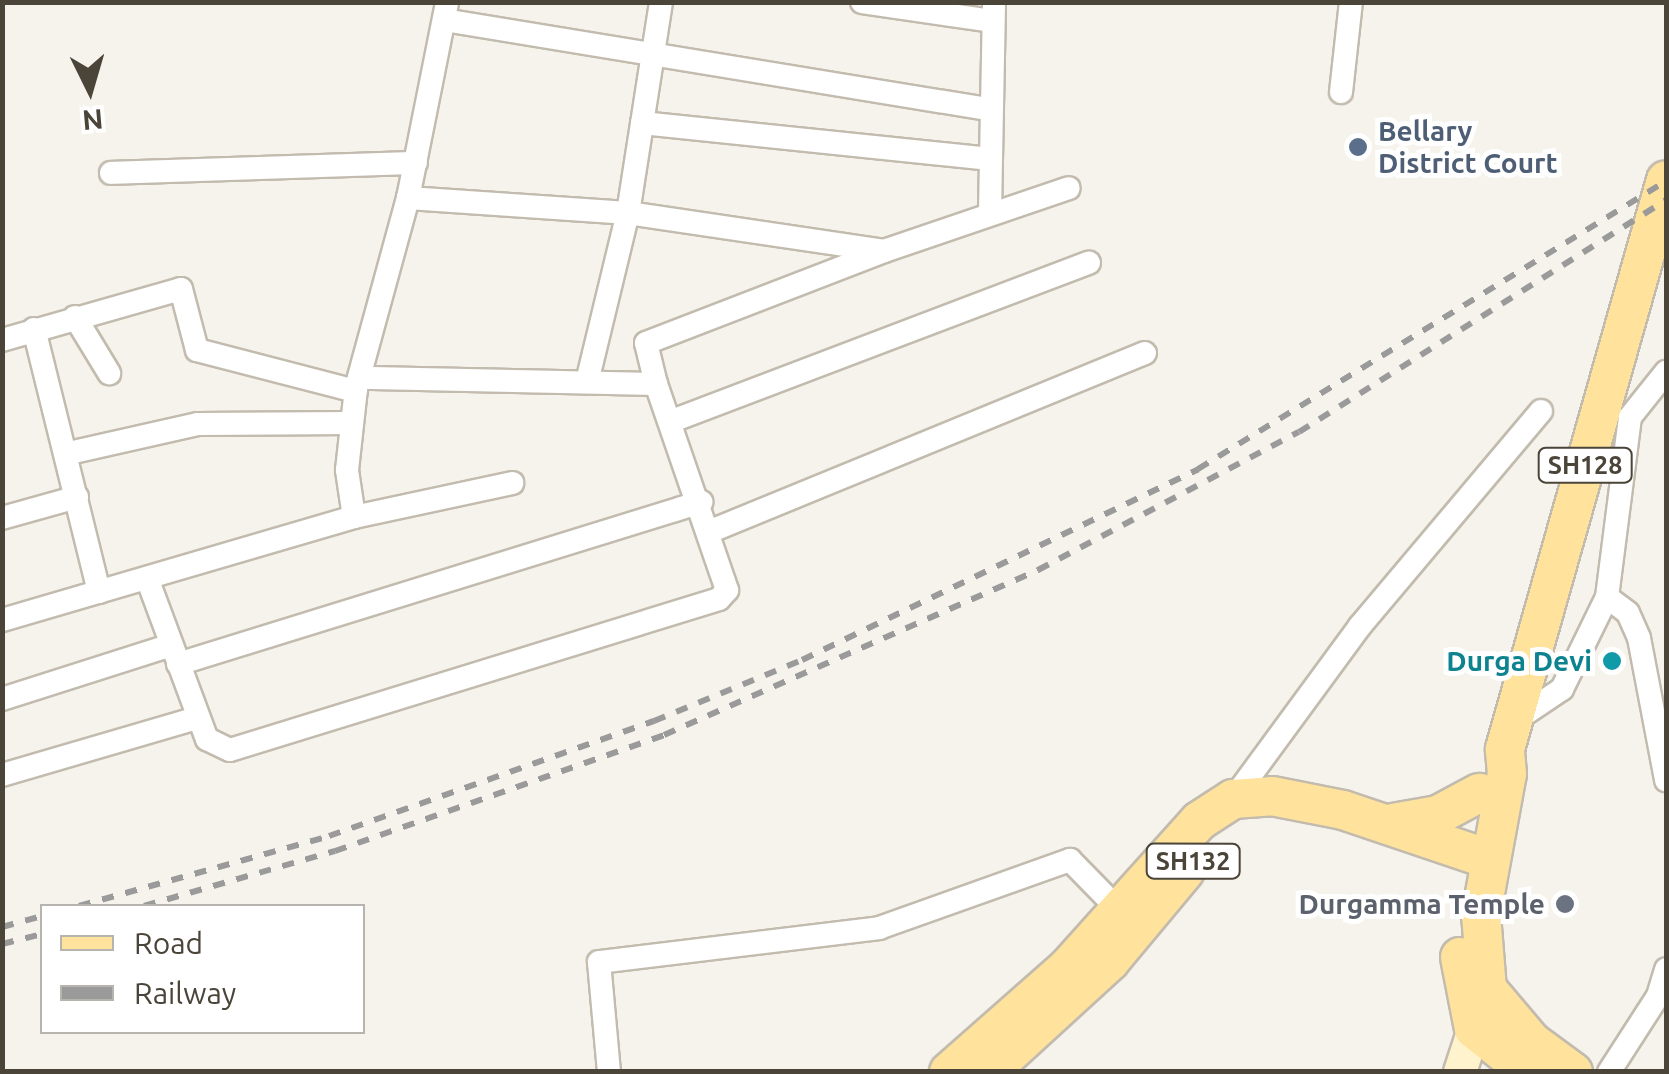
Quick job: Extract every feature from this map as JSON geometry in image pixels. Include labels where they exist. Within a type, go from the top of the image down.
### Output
[{"type":"main road","name":"SH128","points":[[1476,864],[1508,774],[1512,734],[1666,180]]},
{"type":"main road","name":"SH128","points":[[1487,989],[1476,864],[1479,793],[1486,769],[1512,734]]},
{"type":"main road","points":[[1391,823],[1438,815],[1479,793]]},
{"type":"main road","points":[[1233,799],[1272,796],[1391,823],[1476,864],[1460,963],[1474,1029],[1528,1072]]},
{"type":"main road","name":"SH132","points":[[949,1072],[1068,967],[1208,812],[1233,799]]},
{"type":"main road","name":"SH132","points":[[989,1072],[1110,961],[1233,820],[1289,823],[1476,864]]},
{"type":"main road","points":[[1460,1072],[1487,989]]},
{"type":"main road","points":[[1487,989],[1532,1042],[1572,1072]]},
{"type":"street","points":[[587,382],[628,213],[661,2]]},
{"type":"street","points":[[862,2],[993,12],[987,109],[990,212]]},
{"type":"street","points":[[1341,92],[1350,2]]},
{"type":"street","points":[[354,517],[347,470],[357,385],[408,198],[446,12],[652,54],[987,109]]},
{"type":"street","points":[[642,123],[988,159]]},
{"type":"street","points":[[111,172],[416,163]]},
{"type":"street","points":[[147,578],[207,739],[230,750],[719,599],[727,590],[711,530],[656,384],[646,343],[990,212],[1069,188]]},
{"type":"street","points":[[408,198],[628,213],[884,251]]},
{"type":"street","points":[[672,421],[1089,263]]},
{"type":"street","points":[[2,340],[181,289],[196,350],[357,385],[656,384]]},
{"type":"street","points":[[75,317],[108,374]]},
{"type":"street","points":[[34,330],[69,453],[100,592]]},
{"type":"street","points":[[711,530],[1145,353]]},
{"type":"street","points":[[1512,734],[1562,690],[1607,597],[1630,416],[1666,372]]},
{"type":"street","points":[[1233,799],[1360,626],[1541,410]]},
{"type":"street","points":[[69,453],[198,424],[352,422]]},
{"type":"street","points":[[2,620],[354,517],[512,483]]},
{"type":"street","points":[[2,518],[78,497]]},
{"type":"street","points":[[2,698],[175,654],[701,502]]},
{"type":"street","points":[[1607,597],[1628,613],[1639,638],[1666,780]]},
{"type":"street","points":[[2,775],[197,718]]},
{"type":"street","points":[[608,1072],[599,962],[879,928],[1070,860],[1118,909]]},
{"type":"street","points":[[1609,1072],[1658,996],[1666,968]]},
{"type":"railway","points":[[86,904],[329,836],[654,721],[802,660],[1198,469],[1666,181]]},
{"type":"railway","points":[[151,904],[335,851],[664,735],[1038,570],[1299,432],[1666,200]]},
{"type":"railway","points":[[2,927],[40,917]]},
{"type":"railway","points":[[2,944],[40,934]]},
{"type":"place","name":"Bellary District Court","points":[[1358,147]]},
{"type":"place","name":"Durga Devi","points":[[1612,661]]},
{"type":"place","name":"Durgamma Temple","points":[[1565,904]]}]
